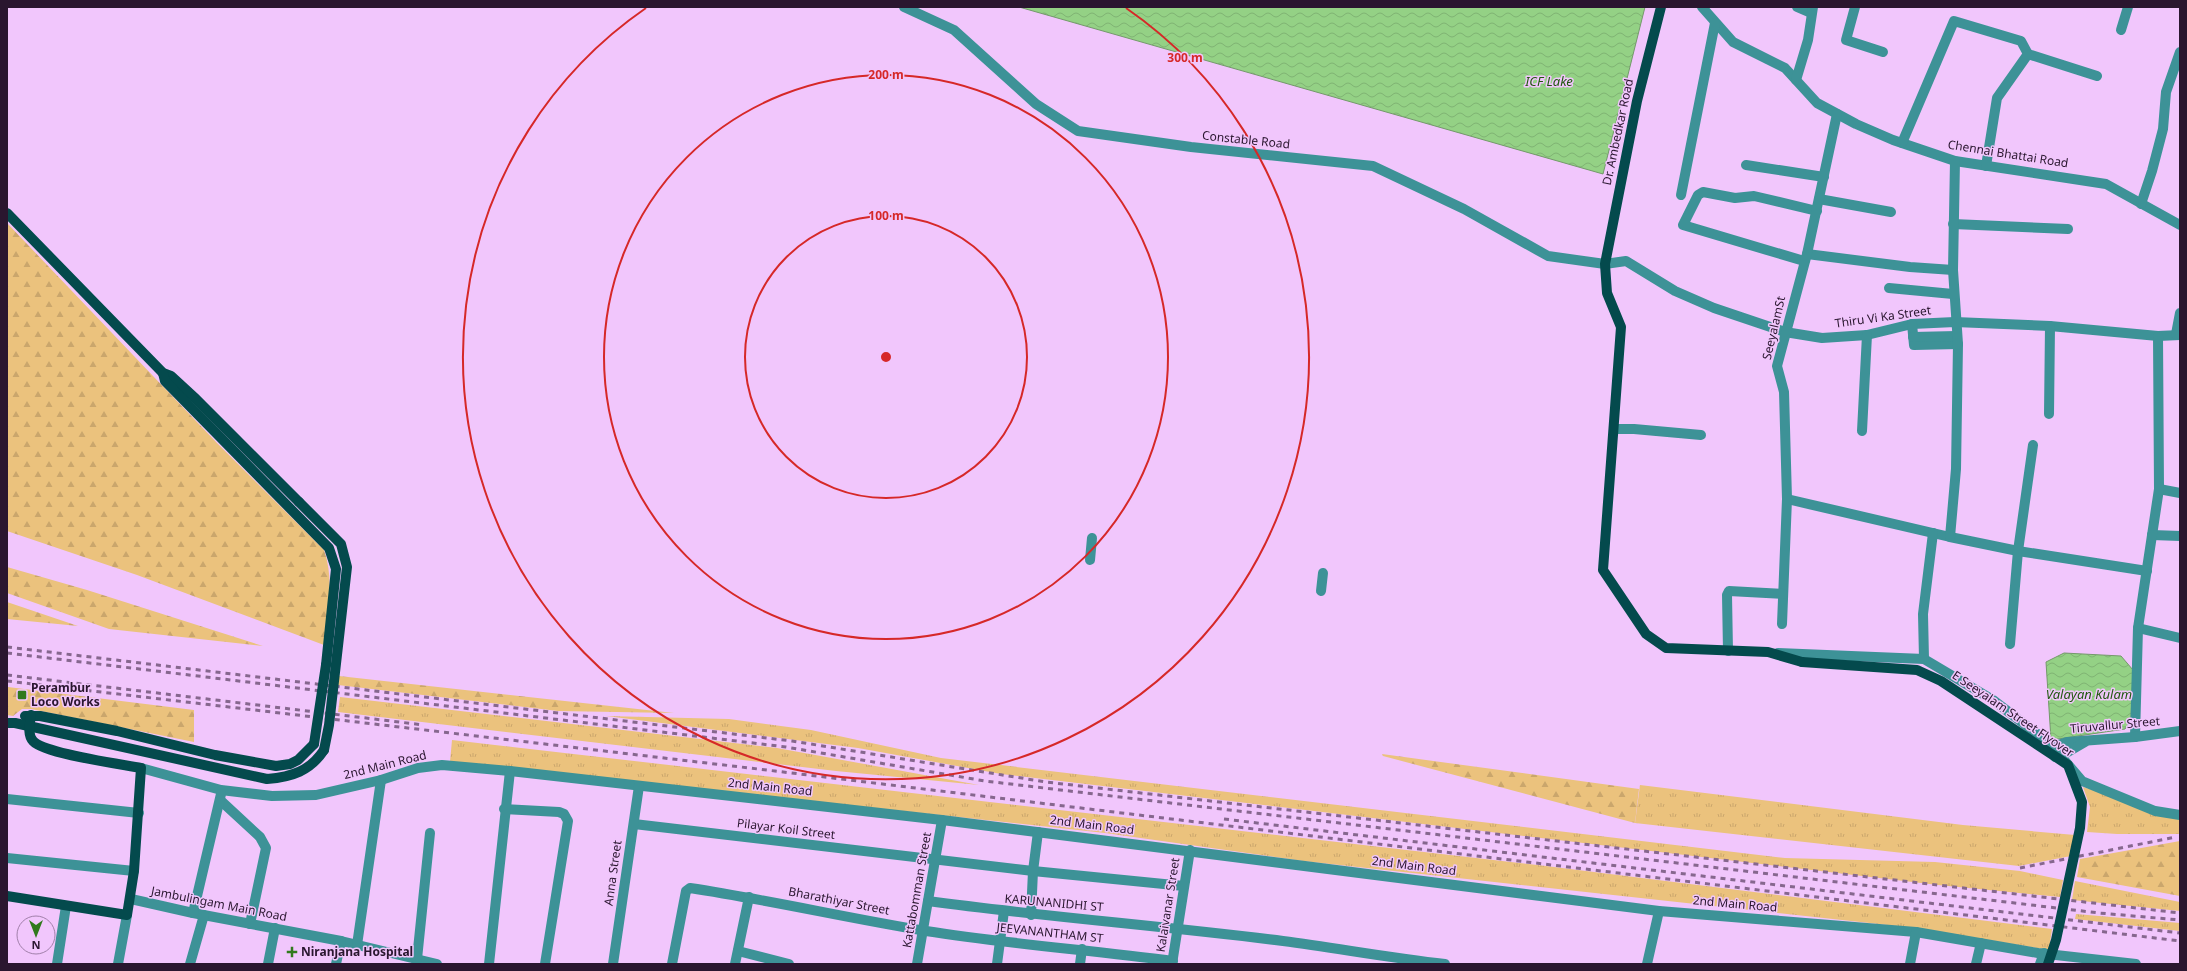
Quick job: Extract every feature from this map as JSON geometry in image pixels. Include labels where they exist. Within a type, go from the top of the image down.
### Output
[{"type":"main road","name":"Dr. Ambedkar Road","points":[[1614,429],[1621,327],[1607,293],[1606,264],[1637,101],[1662,7]]},
{"type":"main road","points":[[7,213],[163,373],[172,376],[196,399],[341,544],[347,567],[329,725],[324,750],[316,761],[301,772],[284,778],[267,779],[11,723]]},
{"type":"main road","points":[[11,723],[31,715],[117,731],[215,755],[270,765],[290,764],[307,753],[314,744],[329,644],[336,569],[329,548],[165,381],[163,373]]},
{"type":"main road","name":"E Seeyalam Street Flyover","points":[[1614,429],[1603,570],[1646,634],[1666,648],[1768,652],[1802,662],[1917,670],[1941,681],[2068,765],[2082,802],[2080,828],[2056,940],[2048,964]]},
{"type":"main road","points":[[7,896],[127,915],[131,899],[139,813],[141,768],[48,750],[34,742],[29,733],[31,715]]},
{"type":"street","name":"Constable Road","points":[[904,7],[954,30],[1036,104],[1078,131],[1191,147],[1373,166],[1464,210],[1548,256],[1606,264]]},
{"type":"street","name":"Chennai Bhattai Road","points":[[1702,7],[1715,24],[1733,42],[1785,68],[1817,103],[1837,114],[1902,143],[1955,161],[2106,184],[2180,225]]},
{"type":"street","points":[[1796,7],[1812,10],[1808,40],[1796,80]]},
{"type":"street","points":[[1856,7],[1846,40],[1882,52]]},
{"type":"street","points":[[2121,30],[2128,7]]},
{"type":"street","points":[[1902,143],[1954,21],[2021,41],[2028,54],[2097,76]]},
{"type":"street","points":[[1681,195],[1715,24]]},
{"type":"street","points":[[2141,204],[2152,171],[2163,129],[2166,92],[2180,52]]},
{"type":"street","points":[[1986,166],[1997,98],[2028,54]]},
{"type":"street","name":"SeeyalamSt","points":[[1782,624],[1787,498],[1784,392],[1777,366],[1805,258],[1837,114]]},
{"type":"street","points":[[1950,537],[1956,469],[1957,340],[1952,270],[1955,161]]},
{"type":"street","points":[[1746,166],[1824,178]]},
{"type":"street","points":[[1816,210],[1754,196],[1735,198],[1703,192],[1698,195],[1683,225],[1805,258],[1952,270]]},
{"type":"street","points":[[1819,198],[1891,212]]},
{"type":"street","points":[[1953,224],[2068,229]]},
{"type":"street","name":"Thiru Vi Ka Street","points":[[1606,264],[1626,261],[1675,291],[1714,308],[1785,332],[1822,338],[1866,335],[1912,324],[1955,322],[2050,326],[2158,336],[2178,335]]},
{"type":"street","points":[[1889,288],[1953,294]]},
{"type":"street","points":[[2178,335],[2180,313]]},
{"type":"street","points":[[1912,324],[1914,345],[1957,340]]},
{"type":"street","points":[[2048,414],[2050,326]]},
{"type":"street","points":[[1862,432],[1866,335]]},
{"type":"street","points":[[2135,737],[2138,628],[2159,489],[2158,336]]},
{"type":"street","points":[[1614,429],[1634,429],[1701,435]]},
{"type":"street","points":[[2010,644],[2018,551],[2033,445]]},
{"type":"street","points":[[2159,489],[2180,492]]},
{"type":"street","points":[[1787,498],[1950,537],[2018,551],[2147,571]]},
{"type":"street","points":[[1924,659],[1923,614],[1933,533]]},
{"type":"street","points":[[2152,535],[2180,536]]},
{"type":"street","points":[[1090,560],[1092,538]]},
{"type":"street","points":[[1321,591],[1323,574]]},
{"type":"street","points":[[1728,650],[1727,596],[1729,591],[1783,594]]},
{"type":"street","points":[[2138,628],[2180,638]]},
{"type":"street","points":[[1768,652],[1924,659],[1993,700],[2053,748],[2082,781],[2155,811],[2180,815]]},
{"type":"street","points":[[2012,716],[2010,724],[2013,735],[2047,757],[2061,756],[2088,740]]},
{"type":"street","name":"Tiruvallur Street","points":[[2053,748],[2067,742],[2135,737],[2180,731]]},
{"type":"street","name":"2nd Main Road","points":[[141,768],[221,795],[272,796],[316,795],[380,780],[418,768],[442,765],[510,771],[1190,850],[1659,911],[1916,932],[2085,961],[2136,964]]},
{"type":"street","points":[[489,964],[504,809],[510,771]]},
{"type":"street","points":[[356,945],[380,780]]},
{"type":"street","name":"Anna Street","points":[[613,964],[639,786]]},
{"type":"street","points":[[193,913],[221,795]]},
{"type":"street","points":[[221,795],[260,837],[266,848],[250,924]]},
{"type":"street","points":[[7,799],[139,813]]},
{"type":"street","points":[[504,809],[560,812],[564,814],[568,821],[545,964]]},
{"type":"street","name":"Kattabomman Street","points":[[917,964],[942,820]]},
{"type":"street","name":"Pilayar Koil Street","points":[[634,824],[1033,871],[1184,886]]},
{"type":"street","points":[[1031,915],[1033,871],[1038,832]]},
{"type":"street","points":[[417,959],[430,833]]},
{"type":"street","name":"Kalaivanar Street","points":[[1173,963],[1190,850]]},
{"type":"street","points":[[7,858],[134,871]]},
{"type":"street","name":"Bharathiyar Street","points":[[672,964],[688,888],[749,897],[924,930]]},
{"type":"street","points":[[735,964],[749,897]]},
{"type":"street","name":"Jambulingam Main Road","points":[[131,899],[193,913],[341,941],[404,960],[417,959],[437,964]]},
{"type":"street","name":"KARUNANIDHI ST","points":[[928,901],[1031,915],[1110,921],[1283,941],[1445,964]]},
{"type":"street","points":[[57,964],[66,906]]},
{"type":"street","points":[[998,964],[1004,911]]},
{"type":"street","points":[[1647,964],[1659,911]]},
{"type":"street","points":[[118,964],[127,915]]},
{"type":"street","points":[[190,964],[204,915]]},
{"type":"street","points":[[268,964],[275,928]]},
{"type":"street","name":"JEEVANANTHAM ST","points":[[924,930],[1000,942],[1082,949],[1173,963]]},
{"type":"street","points":[[1910,964],[1916,932]]},
{"type":"street","points":[[336,964],[341,941]]},
{"type":"street","points":[[1976,964],[1981,943]]},
{"type":"street","points":[[1080,964],[1082,949]]},
{"type":"street","points":[[738,951],[789,964]]},
{"type":"street","points":[[2040,964],[2044,953]]},
{"type":"green space","points":[[7,223],[217,443],[324,550],[330,586],[324,645],[137,575],[7,531]]},
{"type":"green space","points":[[7,567],[87,590],[263,646],[109,629],[7,593]]},
{"type":"green space","points":[[7,602],[78,626],[7,619]]},
{"type":"green space","points":[[339,676],[674,713],[558,711],[338,685]]},
{"type":"green space","points":[[8,687],[194,710],[194,742],[31,709],[22,709],[13,716],[7,715]]},
{"type":"green space","points":[[340,697],[777,748],[979,785],[836,771],[338,712]]},
{"type":"green space","points":[[606,716],[729,719],[811,730],[941,758],[1785,858],[1935,862],[2020,871],[2063,880],[2060,897],[1938,885],[1001,774],[858,748]]},
{"type":"green space","points":[[452,740],[1546,866],[2052,929],[2049,950],[1915,928],[1303,861],[1105,833],[450,762]]},
{"type":"green space","points":[[1382,754],[1639,789],[1635,823],[1383,756]]},
{"type":"green space","points":[[1640,785],[1963,825],[2075,835],[2071,856],[2019,866],[1635,823]]},
{"type":"green space","points":[[2083,787],[2180,817],[2180,834],[2117,834],[2087,832],[2090,807]]},
{"type":"green space","points":[[2180,841],[2180,896],[2077,877],[2080,859]]},
{"type":"green space","points":[[2075,881],[2180,902],[2180,911],[2072,900]]},
{"type":"green space","points":[[2076,914],[2180,923],[2180,931],[2075,919]]},
{"type":"water","name":"ICF Lake","points":[[1019,7],[1645,7],[1603,174]]},
{"type":"water","name":"Valayan Kulam","points":[[2064,653],[2121,656],[2133,670],[2131,720],[2125,729],[2051,740],[2046,662]]},
{"type":"railway","points":[[7,647],[792,741],[1046,782],[2180,913]]},
{"type":"railway","points":[[7,653],[786,747],[985,781],[2099,913],[2180,920]]},
{"type":"railway","points":[[7,675],[424,725]]},
{"type":"railway","points":[[7,681],[775,771],[2180,941]]},
{"type":"railway","points":[[1224,819],[2180,933]]},
{"type":"railway","points":[[2020,868],[2176,837]]},
{"type":"place","name":"Perambur Loco Works","points":[[22,695]]},
{"type":"place","name":"Niranjana Hospital","points":[[292,952]]}]
